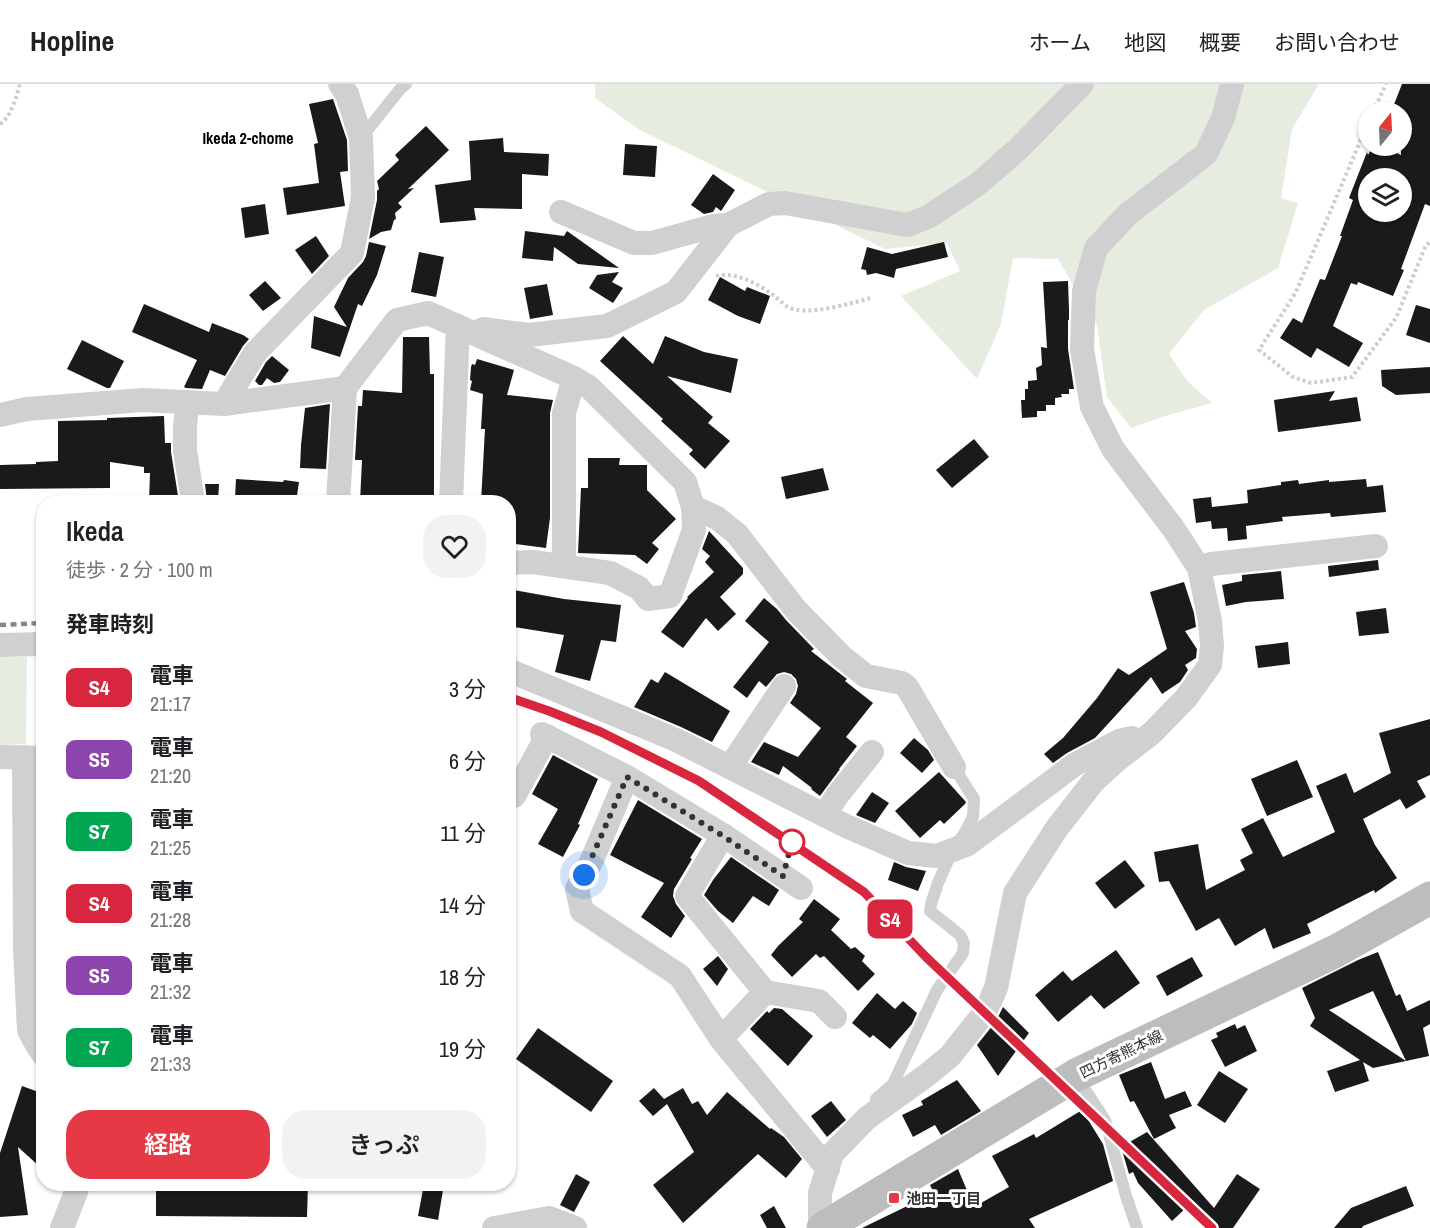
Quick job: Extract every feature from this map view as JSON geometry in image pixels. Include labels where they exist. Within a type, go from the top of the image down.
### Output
[{"type":"main road","name":"四方寄熊本線","points":[[821,1228],[1076,1075],[1336,951],[1430,898]]},
{"type":"street","points":[[224,404],[255,353],[352,253],[363,197],[361,138],[347,94],[340,84]]},
{"type":"street","points":[[561,212],[634,243],[652,243],[712,226],[728,225],[769,204],[785,203],[907,225],[928,217],[978,184],[1010,157],[1082,84]]},
{"type":"street","points":[[821,1228],[820,1193],[832,1154],[867,1118],[950,1056],[985,1012],[996,988],[1015,893],[1057,828],[1093,782],[1152,733],[1186,698],[1210,665],[1212,646],[1210,621],[1200,568],[1173,528],[1113,449],[1092,407],[1082,349],[1084,291],[1096,248],[1128,214],[1206,154],[1222,118],[1232,84]]},
{"type":"street","points":[[458,326],[529,334],[608,326],[676,291],[728,225]]},
{"type":"street","points":[[338,495],[345,388],[397,320],[428,313],[574,378],[589,387],[685,482],[693,507],[694,530],[670,596],[648,599],[639,588],[610,573],[533,562],[516,563]]},
{"type":"street","points":[[451,495],[458,326]]},
{"type":"street","points":[[564,566],[564,413],[574,378]]},
{"type":"street","points":[[0,416],[27,409],[143,400],[224,404],[345,388]]},
{"type":"street","points":[[187,402],[185,450],[192,495]]},
{"type":"street","points":[[693,507],[717,518],[737,534],[796,610],[842,657],[866,676],[902,683],[907,687],[954,767]]},
{"type":"street","points":[[1200,568],[1211,564],[1376,546]]},
{"type":"street","points":[[0,645],[36,644]]},
{"type":"street","points":[[516,673],[676,740],[846,826],[908,853],[937,856],[968,844],[1074,765],[1119,741],[1152,733]]},
{"type":"street","points":[[730,767],[784,686]]},
{"type":"street","points":[[516,792],[544,735],[627,777],[723,836],[801,888]]},
{"type":"street","points":[[825,815],[836,797],[872,752]]},
{"type":"street","points":[[0,757],[34,758],[25,949],[29,1030],[36,1043]]},
{"type":"street","points":[[627,777],[592,860],[577,889],[582,911],[680,976],[721,1039],[828,1169]]},
{"type":"street","points":[[723,836],[687,896],[765,992],[819,1001],[835,1017]]},
{"type":"street","points":[[721,1039],[765,992]]},
{"type":"street","points":[[62,1228],[75,1191]]},
{"type":"street","points":[[494,1228],[549,1218],[575,1228]]},
{"type":"lane","points":[[361,138],[406,84]]},
{"type":"lane","points":[[867,1118],[868,1108],[893,1084],[937,990],[963,953],[964,943],[960,936],[930,911],[934,893],[952,851],[973,817],[974,798],[954,767]]},
{"type":"lane","points":[[1076,1075],[1104,1120],[1137,1228]]},
{"type":"path","points":[[0,124],[5,121],[15,102],[20,84]]},
{"type":"path","points":[[1378,102],[1386,84]]},
{"type":"path","points":[[1358,146],[1296,292],[1258,350],[1293,377],[1311,384],[1352,377],[1396,318],[1426,245],[1430,242]]},
{"type":"path","points":[[676,291],[719,274],[737,277],[755,284],[789,307],[805,310],[825,310],[871,298]]},
{"type":"shaded area","points":[[595,84],[1319,84],[1292,129],[1281,198],[1298,203],[1278,268],[1204,310],[1169,354],[1188,382],[1212,403],[1131,428],[1107,397],[1097,325],[1058,259],[1013,258],[1001,324],[977,379],[901,296],[960,271],[947,243],[885,249],[640,130],[595,98]]},
{"type":"shaded area","points":[[0,657],[27,657],[26,744],[0,745]]},
{"type":"building","points":[[1402,84],[1430,84],[1430,206],[1425,204],[1401,269],[1404,270],[1393,296],[1358,282],[1357,285],[1351,283],[1333,326],[1363,343],[1349,367],[1317,348],[1311,358],[1280,338],[1293,318],[1302,323],[1320,279],[1325,280],[1342,236],[1340,236],[1353,200],[1349,198],[1358,175],[1358,222],[1412,222],[1412,168],[1361,168],[1365,156],[1412,156],[1412,102],[1395,102]]},
{"type":"building","points":[[333,99],[347,140],[348,171],[340,172],[345,206],[287,215],[283,188],[319,183],[314,144],[318,143],[309,104]]},
{"type":"building","points":[[426,126],[449,150],[408,189],[414,188],[398,203],[402,207],[395,213],[396,219],[391,230],[381,232],[369,239],[379,189],[377,181],[399,160],[395,155]]},
{"type":"building","points":[[503,138],[504,152],[549,154],[548,176],[522,174],[522,209],[474,208],[476,220],[440,223],[435,185],[471,180],[469,141]]},
{"type":"building","points":[[625,144],[657,146],[655,177],[623,175]]},
{"type":"building","points":[[713,174],[735,190],[721,211],[716,207],[713,212],[704,214],[691,205]]},
{"type":"building","points":[[265,204],[269,234],[245,238],[241,208]]},
{"type":"building","points":[[525,231],[564,236],[567,231],[619,268],[578,264],[554,247],[553,261],[522,258]]},
{"type":"building","points":[[316,236],[329,256],[312,274],[295,250]]},
{"type":"building","points":[[369,242],[386,246],[377,275],[362,306],[358,304],[340,357],[311,348],[314,316],[347,327],[334,307],[348,278],[363,262]]},
{"type":"building","points":[[944,242],[948,257],[896,269],[894,278],[876,273],[867,275],[866,270],[861,269],[867,247],[892,254]]},
{"type":"building","points":[[419,252],[444,257],[436,297],[411,292]]},
{"type":"building","points":[[619,272],[612,282],[623,288],[613,303],[589,288],[597,275]]},
{"type":"building","points":[[720,277],[745,291],[747,287],[770,296],[760,324],[738,316],[708,300]]},
{"type":"building","points":[[265,281],[281,298],[263,311],[249,295]]},
{"type":"building","points":[[1068,281],[1068,349],[1074,389],[1069,389],[1069,394],[1061,394],[1062,397],[1055,398],[1055,405],[1046,405],[1046,411],[1037,411],[1037,417],[1022,418],[1021,400],[1025,400],[1028,381],[1037,380],[1036,368],[1042,365],[1041,347],[1047,348],[1043,282]]},
{"type":"building","points":[[547,284],[553,315],[530,319],[524,288]]},
{"type":"building","points":[[144,304],[209,332],[212,323],[249,339],[225,376],[210,370],[202,389],[186,388],[184,387],[197,360],[132,332]]},
{"type":"building","points":[[1416,305],[1430,309],[1430,343],[1406,335]]},
{"type":"building","points":[[623,336],[653,364],[665,336],[704,352],[738,359],[731,393],[667,376],[713,417],[708,423],[730,441],[705,469],[689,454],[693,450],[661,421],[663,419],[600,361]]},
{"type":"building","points":[[403,337],[429,337],[430,374],[434,374],[434,495],[360,495],[362,460],[355,460],[358,406],[362,406],[363,390],[402,393]]},
{"type":"building","points":[[82,340],[124,361],[110,388],[67,369]]},
{"type":"building","points":[[272,356],[289,370],[280,382],[274,383],[267,378],[262,385],[259,385],[255,381]]},
{"type":"building","points":[[477,359],[514,370],[507,395],[553,400],[550,413],[550,518],[546,548],[516,544],[516,495],[481,495],[485,429],[481,429],[483,394],[470,390],[471,367],[472,364],[475,365]]},
{"type":"building","points":[[1430,367],[1430,393],[1396,395],[1382,386],[1381,370]]},
{"type":"building","points":[[1335,391],[1329,401],[1357,397],[1361,421],[1278,432],[1274,400]]},
{"type":"building","points":[[330,404],[326,469],[300,468],[305,408]]},
{"type":"building","points":[[164,416],[165,443],[171,443],[178,495],[149,495],[150,473],[144,473],[144,467],[110,462],[110,488],[0,489],[0,465],[58,461],[58,421],[107,420],[107,418]]},
{"type":"building","points":[[974,439],[989,457],[952,488],[936,470]]},
{"type":"building","points":[[588,458],[620,458],[619,465],[647,465],[647,490],[676,519],[652,543],[659,549],[647,564],[635,555],[578,553],[581,488],[588,488]]},
{"type":"building","points":[[823,468],[829,490],[786,499],[781,477]]},
{"type":"building","points":[[236,479],[299,482],[297,495],[235,495]]},
{"type":"building","points":[[1366,479],[1367,487],[1383,485],[1386,512],[1331,517],[1330,513],[1282,517],[1283,521],[1246,526],[1247,539],[1228,541],[1227,528],[1212,529],[1211,521],[1196,523],[1193,499],[1211,497],[1212,507],[1248,503],[1247,490],[1281,485],[1281,482],[1298,480],[1299,484]]},
{"type":"building","points":[[205,484],[219,484],[218,495],[206,495]]},
{"type":"building","points":[[709,531],[743,568],[743,574],[720,597],[736,614],[718,631],[706,618],[683,648],[661,632],[687,597],[714,572],[705,562],[710,556],[702,549]]},
{"type":"building","points":[[1378,560],[1379,570],[1329,577],[1328,566]]},
{"type":"building","points":[[1281,571],[1284,599],[1226,606],[1222,585],[1242,581],[1242,575]]},
{"type":"building","points":[[1184,582],[1196,627],[1185,631],[1197,649],[1196,658],[1185,665],[1188,670],[1180,682],[1162,694],[1151,677],[1095,738],[1053,763],[1044,754],[1063,738],[1097,698],[1118,668],[1129,675],[1167,649],[1150,592]]},
{"type":"building","points":[[516,590],[564,599],[621,605],[616,642],[601,640],[590,681],[555,672],[564,635],[516,627]]},
{"type":"building","points":[[764,598],[814,649],[811,651],[873,703],[846,737],[857,746],[820,796],[783,766],[779,775],[751,762],[764,742],[798,757],[821,728],[790,703],[798,686],[791,674],[784,672],[777,674],[766,687],[759,681],[747,698],[733,687],[769,642],[745,621]]},
{"type":"building","points":[[1386,608],[1389,633],[1359,636],[1356,612]]},
{"type":"building","points":[[1288,642],[1290,664],[1258,668],[1255,646]]},
{"type":"building","points":[[665,672],[730,711],[712,742],[634,707],[651,679],[658,683]]},
{"type":"building","points":[[1430,719],[1430,775],[1417,781],[1426,797],[1406,809],[1400,799],[1363,819],[1375,845],[1397,878],[1375,893],[1374,890],[1307,924],[1311,933],[1273,949],[1265,928],[1235,946],[1219,918],[1196,931],[1169,881],[1159,882],[1154,852],[1198,844],[1206,890],[1245,870],[1240,860],[1253,853],[1241,829],[1263,818],[1283,857],[1335,832],[1316,786],[1346,773],[1354,793],[1391,773],[1379,733]]},
{"type":"building","points":[[914,738],[928,750],[934,760],[922,773],[900,753]]},
{"type":"building","points":[[553,755],[598,779],[578,824],[580,825],[563,857],[538,844],[558,809],[532,794]]},
{"type":"building","points":[[1297,760],[1313,797],[1267,816],[1251,779]]},
{"type":"building","points":[[939,772],[966,802],[944,824],[940,820],[920,838],[895,811]]},
{"type":"building","points":[[872,792],[889,803],[875,823],[856,815]]},
{"type":"building","points":[[638,800],[702,839],[674,889],[673,896],[676,904],[685,916],[671,938],[641,917],[664,883],[610,855]]},
{"type":"building","points":[[731,857],[779,890],[769,906],[753,896],[733,923],[704,895]]},
{"type":"building","points":[[1125,860],[1145,886],[1115,909],[1095,883]]},
{"type":"building","points":[[894,862],[926,871],[918,891],[888,880]]},
{"type":"building","points":[[814,899],[840,919],[831,930],[851,949],[855,947],[865,956],[862,961],[875,974],[858,991],[824,956],[820,958],[816,954],[792,977],[771,955],[803,922],[799,919]]},
{"type":"building","points":[[1116,950],[1140,983],[1104,1009],[1091,995],[1058,1022],[1035,995],[1063,971],[1072,981]]},
{"type":"building","points":[[1378,952],[1396,996],[1400,994],[1407,1011],[1430,1000],[1430,1024],[1423,1028],[1429,1056],[1406,1061],[1373,1068],[1363,1062],[1369,1081],[1335,1092],[1327,1071],[1360,1060],[1310,1026],[1315,1018],[1302,988]],"holes":[[[1373,991],[1406,1061],[1329,1010]]]},
{"type":"building","points":[[718,956],[728,969],[717,986],[703,969]]},
{"type":"building","points":[[1192,957],[1203,976],[1167,996],[1156,976]]},
{"type":"building","points":[[877,993],[895,1009],[903,1001],[917,1013],[912,1024],[890,1049],[873,1035],[870,1038],[852,1023]]},
{"type":"building","points":[[1003,1007],[1029,1033],[998,1076],[977,1045],[996,1021]]},
{"type":"building","points":[[774,1008],[782,1009],[813,1036],[788,1066],[750,1029],[767,1011],[769,1013]]},
{"type":"building","points":[[1235,1024],[1237,1029],[1245,1025],[1257,1051],[1225,1067],[1211,1040],[1218,1037],[1216,1033]]},
{"type":"building","points":[[538,1028],[613,1081],[591,1112],[516,1059]]},
{"type":"building","points":[[1151,1062],[1165,1099],[1185,1091],[1192,1106],[1169,1115],[1176,1128],[1154,1139],[1134,1101],[1130,1102],[1119,1075]]},
{"type":"building","points":[[1219,1071],[1248,1089],[1225,1123],[1197,1105]]},
{"type":"building","points":[[957,1080],[981,1111],[941,1135],[935,1125],[913,1137],[902,1115],[923,1105],[921,1101]]},
{"type":"building","points":[[22,1086],[36,1091],[36,1163],[18,1147],[28,1215],[0,1217],[0,1153]]},
{"type":"building","points":[[654,1088],[664,1099],[683,1088],[692,1104],[698,1101],[707,1115],[727,1092],[770,1129],[784,1137],[802,1159],[786,1178],[758,1154],[683,1223],[653,1185],[694,1152],[667,1104],[653,1116],[639,1101]]},
{"type":"building","points":[[831,1101],[846,1120],[827,1137],[811,1116]]},
{"type":"building","points":[[1082,1110],[1103,1144],[1113,1181],[1029,1219],[1035,1228],[862,1228],[934,1193],[930,1185],[958,1169],[974,1207],[1009,1187],[992,1156],[1034,1134],[1036,1138]]},
{"type":"building","points":[[1147,1132],[1214,1208],[1237,1174],[1260,1189],[1233,1228],[1218,1228],[1187,1207],[1172,1221],[1138,1183],[1133,1172],[1129,1174],[1121,1147]]},
{"type":"building","points":[[576,1174],[590,1182],[574,1212],[560,1205]]},
{"type":"building","points":[[1406,1186],[1414,1206],[1362,1228],[1334,1228],[1351,1208]]},
{"type":"building","points":[[156,1191],[308,1191],[307,1217],[156,1216]]},
{"type":"building","points":[[423,1191],[443,1191],[438,1220],[418,1216]]},
{"type":"building","points":[[774,1206],[786,1228],[767,1228],[760,1215]]},
{"type":"railway","points":[[0,625],[36,623]]},
{"type":"railway","points":[[516,700],[601,732],[700,781],[864,892],[926,957]]},
{"type":"train","name":"S4","points":[[516,700],[601,732],[699,781],[864,892],[926,957],[1212,1228]]},
{"type":"place","name":"池田一丁目","points":[[894,1198]]},
{"type":"district","name":"Ikeda 2-chome","points":[[248,138]]},
{"type":"route","points":[[584,875],[627,777],[783,876],[792,842]]}]
